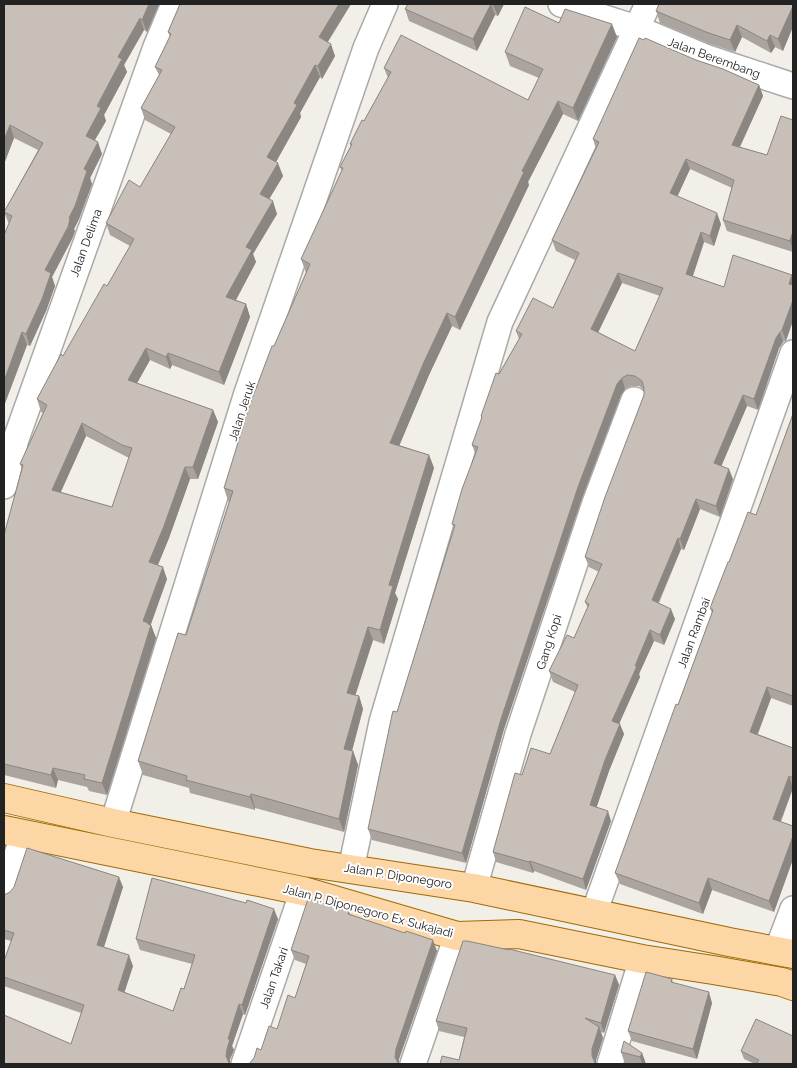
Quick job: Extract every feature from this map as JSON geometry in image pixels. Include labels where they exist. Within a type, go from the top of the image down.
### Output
[{"type":"main road","name":"Jalan P. Diponegoro","points":[[4,798],[113,823],[310,862],[474,888],[785,952]]},
{"type":"main road","name":"Jalan P. Diponegoro Ex Sukajadi","points":[[14,832],[304,891],[457,936],[519,934],[642,959],[782,982],[793,986]]},
{"type":"street","name":"Jalan Delima","points":[[4,486],[22,420],[156,47],[174,4]]},
{"type":"street","name":"Jalan Jeruk","points":[[113,823],[247,393],[366,48],[385,4]]},
{"type":"street","name":"Jalan Berembang","points":[[561,4],[636,28],[705,57],[793,86]]},
{"type":"street","points":[[351,869],[382,722],[500,322],[648,4]]},
{"type":"street","name":"Jalan Rambai","points":[[594,913],[793,353]]},
{"type":"street","name":"Gang Kopi","points":[[474,888],[521,725],[595,503],[634,400]]},
{"type":"street","points":[[4,892],[14,832]]},
{"type":"street","name":"Jalan Takari","points":[[244,1064],[304,891]]},
{"type":"street","points":[[785,952],[793,909]]},
{"type":"street","points":[[413,1064],[457,936]]},
{"type":"street","points":[[610,1064],[642,959]]},
{"type":"building","points":[[4,4],[149,4],[142,20],[140,18],[118,57],[122,59],[97,106],[101,108],[86,136],[98,142],[84,169],[87,171],[69,218],[68,227],[45,270],[51,273],[42,299],[26,334],[22,332],[4,381],[4,235],[12,216],[4,212],[43,143],[10,125],[4,140]]},
{"type":"building","points":[[180,4],[339,4],[319,37],[331,44],[318,66],[315,65],[294,103],[297,105],[267,157],[278,163],[260,194],[273,201],[246,247],[252,250],[226,297],[246,304],[219,372],[168,353],[166,357],[146,348],[128,380],[213,410],[193,467],[185,467],[149,562],[163,567],[143,621],[151,625],[102,783],[84,779],[85,775],[53,768],[51,775],[4,764],[4,535],[23,465],[20,464],[47,405],[37,399],[61,354],[63,356],[104,284],[107,286],[134,239],[106,223],[129,180],[140,187],[175,127],[141,108],[162,70],[155,67],[171,34],[168,32]],"holes":[[[82,423],[122,445],[132,448],[112,507],[52,490]]]},
{"type":"building","points":[[408,4],[491,4],[473,39],[405,9]]},
{"type":"building","points":[[659,4],[793,4],[793,6],[778,39],[770,35],[767,41],[737,25],[730,40],[706,32],[656,11]]},
{"type":"building","points":[[525,7],[559,23],[565,9],[612,24],[573,108],[558,101],[522,171],[524,172],[455,317],[447,313],[390,443],[429,455],[389,585],[393,586],[380,630],[368,627],[347,693],[359,696],[344,749],[353,751],[339,819],[251,794],[250,797],[186,780],[187,776],[138,761],[178,633],[186,635],[233,491],[224,488],[249,407],[272,346],[274,346],[310,264],[301,259],[343,168],[340,167],[352,144],[350,144],[391,72],[384,68],[401,35],[528,100],[543,69],[505,52]]},
{"type":"building","points":[[639,38],[644,40],[645,38],[759,85],[732,145],[767,155],[781,116],[793,120],[793,231],[790,241],[723,220],[734,180],[686,159],[670,193],[717,213],[710,236],[701,232],[686,274],[724,287],[733,255],[792,275],[789,284],[793,285],[793,300],[782,330],[776,338],[754,399],[743,395],[714,463],[729,469],[716,506],[696,499],[652,600],[671,609],[660,635],[650,630],[635,666],[637,666],[612,721],[620,724],[605,760],[590,805],[608,811],[583,879],[530,861],[493,852],[515,773],[522,775],[531,748],[550,754],[578,685],[549,671],[567,635],[574,638],[589,604],[585,602],[602,564],[585,557],[605,497],[644,395],[642,381],[635,376],[627,375],[617,384],[578,487],[501,719],[462,853],[368,829],[393,711],[397,712],[455,525],[452,524],[462,489],[478,447],[472,445],[496,373],[499,374],[522,334],[516,331],[533,298],[553,308],[579,253],[552,240],[599,142],[593,139]],"holes":[[[618,273],[663,288],[635,351],[591,329]]]},
{"type":"building","points":[[793,414],[793,696],[767,687],[750,732],[793,748],[793,778],[789,776],[773,819],[793,826],[793,836],[769,901],[708,878],[699,903],[615,873],[676,704],[678,705],[713,610],[710,608],[748,512],[756,515]]},
{"type":"building","points":[[27,848],[119,877],[97,945],[129,955],[118,990],[173,1011],[181,988],[184,989],[195,955],[136,939],[152,878],[246,903],[247,900],[274,909],[242,1005],[239,1004],[228,1039],[230,1039],[226,1056],[231,1064],[4,1064],[4,1015],[71,1044],[84,1005],[4,977],[4,961],[14,933],[4,930],[4,895],[14,887]]},
{"type":"building","points":[[308,899],[349,911],[348,914],[405,933],[406,931],[433,940],[396,1049],[395,1057],[400,1064],[249,1064],[254,1058],[257,1048],[261,1050],[269,1026],[277,1029],[288,995],[295,998],[309,956],[291,950]]},
{"type":"building","points":[[463,941],[509,949],[615,975],[601,1023],[585,1018],[599,1027],[592,1049],[592,1056],[597,1064],[440,1064],[442,1056],[459,1060],[467,1028],[436,1021]]},
{"type":"building","points":[[646,972],[672,979],[671,982],[709,992],[693,1049],[628,1031]]},
{"type":"building","points":[[756,1019],[793,1036],[793,1064],[756,1064],[759,1060],[741,1051]]},
{"type":"building","points":[[624,1041],[642,1053],[640,1057],[621,1052]]}]
